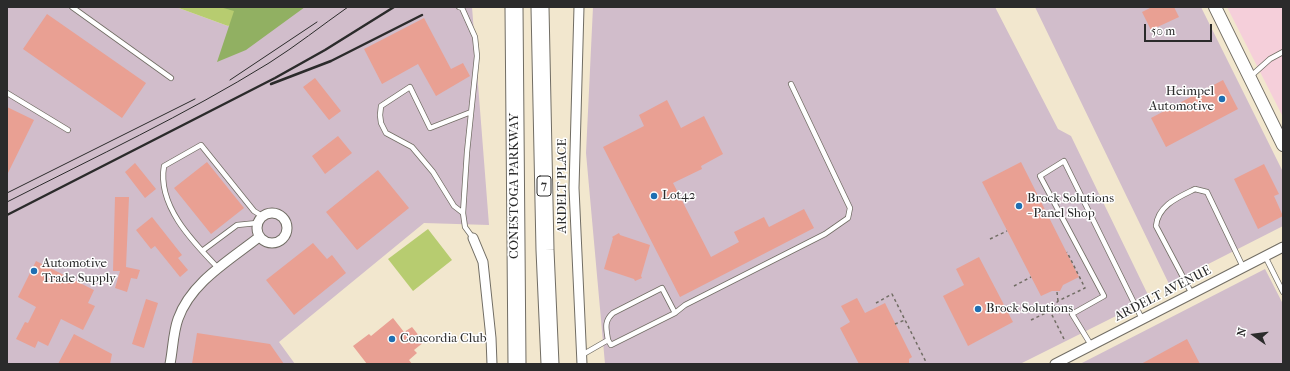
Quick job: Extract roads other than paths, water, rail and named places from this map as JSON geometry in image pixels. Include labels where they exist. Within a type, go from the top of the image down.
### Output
[{"type":"highway","name":"CONESTOGA PARKWAY","points":[[514,7],[517,364]]},
{"type":"highway","name":"CONESTOGA PARKWAY","points":[[540,7],[545,250],[550,364]]},
{"type":"street","name":"ARDELT PLACE","points":[[579,7],[574,188],[582,360]]},
{"type":"street","points":[[1215,7],[1283,144]]},
{"type":"street","points":[[271,213],[281,216],[287,230],[282,239],[273,243],[268,243],[259,237],[256,228],[259,220],[271,213]]},
{"type":"street","points":[[170,364],[176,326],[184,305],[194,291],[259,237]]},
{"type":"street","points":[[472,238],[483,262],[491,338],[492,364]]},
{"type":"street","name":"ARDELT AVENUE","points":[[1055,364],[1283,247]]},
{"type":"lane","points":[[72,7],[171,78]]},
{"type":"lane","points":[[459,7],[462,8],[475,37],[477,56],[467,152],[463,213],[465,227],[472,238]]},
{"type":"lane","points":[[1250,77],[1270,59],[1283,52]]},
{"type":"lane","points":[[675,313],[662,288],[613,313],[608,318],[606,325],[610,345],[675,313],[685,305],[825,234],[848,218],[850,208],[791,84]]},
{"type":"lane","points":[[463,213],[454,206],[432,172],[412,147],[386,133],[380,115],[381,106],[410,87],[430,128],[471,112]]},
{"type":"lane","points":[[7,93],[68,130]]},
{"type":"lane","points":[[202,251],[237,225],[259,220],[254,211],[201,145],[164,166],[164,188],[174,215],[202,251],[219,269]]},
{"type":"lane","points":[[1091,345],[1072,314],[1104,296],[1040,176],[1064,161],[1142,319]]},
{"type":"lane","points":[[1192,294],[1156,226],[1157,218],[1162,210],[1172,201],[1195,189],[1207,192],[1243,267]]},
{"type":"lane","points":[[1265,256],[1283,292]]},
{"type":"lane","points":[[582,360],[608,340]]},
{"type":"tram line","points":[[7,202],[140,135],[237,82],[299,43],[348,7]]},
{"type":"tram line","points":[[230,80],[317,22]]},
{"type":"tram line","points":[[7,193],[195,99]]},
{"type":"railway","points":[[7,215],[275,78],[325,50],[394,7]]},
{"type":"railway","points":[[271,84],[331,61],[422,15]]},
{"type":"place","name":"Heimpel Automotive","points":[[1222,99]]},
{"type":"place","name":"Lot42","points":[[654,196]]},
{"type":"place","name":"Brock Solutions - Panel Shop","points":[[1019,206]]},
{"type":"place","name":"Automotive Trade Supply","points":[[34,271]]},
{"type":"place","name":"Brock Solutions","points":[[978,309]]},
{"type":"place","name":"Concordia Club","points":[[392,339]]}]
